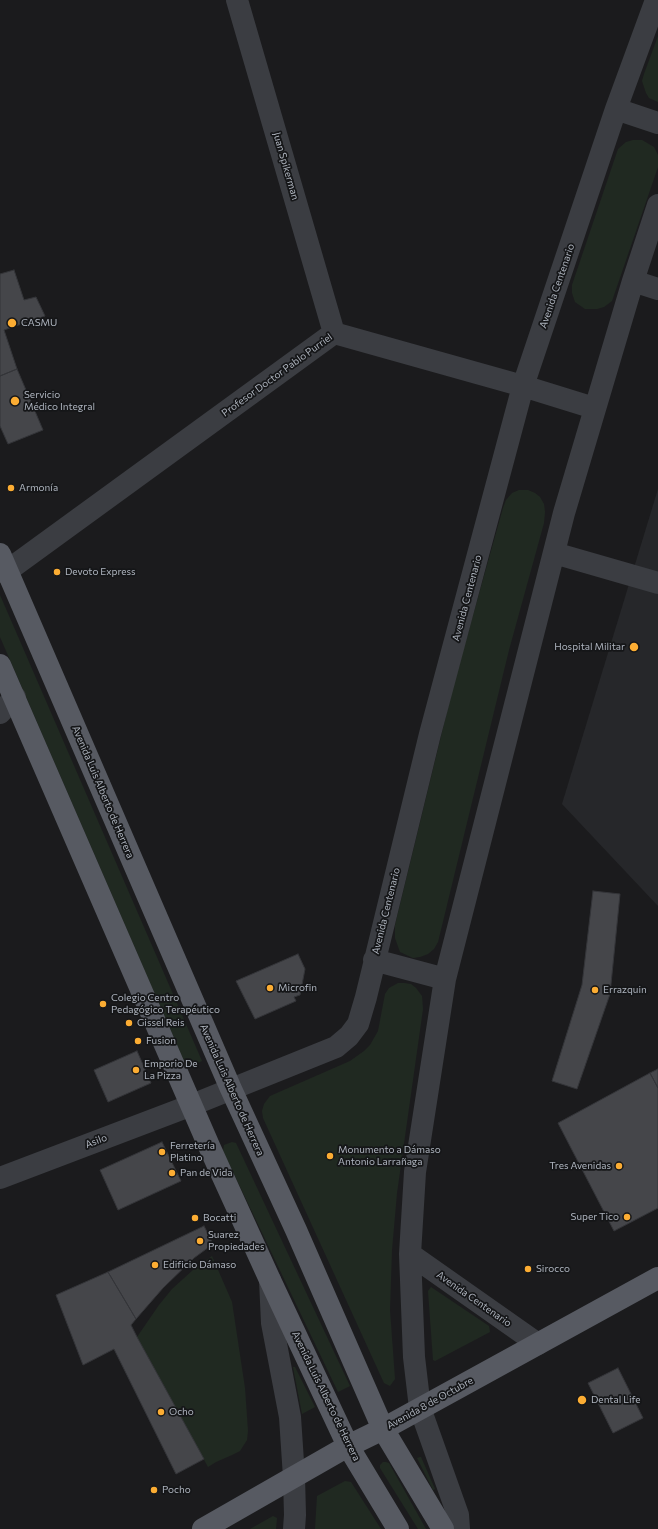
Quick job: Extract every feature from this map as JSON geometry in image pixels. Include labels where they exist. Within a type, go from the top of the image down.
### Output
[{"type":"main road","name":"Avenida Luis Alberto de Herrera","points":[[2,566],[231,1089],[296,1230],[383,1429],[443,1529]]},
{"type":"main road","name":"Avenida Luis Alberto de Herrera","points":[[0,666],[7,705],[192,1105],[270,1280],[348,1446],[398,1529]]},
{"type":"main road","name":"Avenida 8 de Octubre","points":[[203,1529],[348,1446],[383,1429],[658,1278]]},
{"type":"street","name":"Juan Spikerman","points":[[237,0],[334,333]]},
{"type":"street","name":"Avenida Centenario","points":[[192,1105],[336,1047],[358,1024],[430,734],[523,386],[616,109],[656,0]]},
{"type":"street","points":[[616,109],[658,123]]},
{"type":"street","points":[[459,1529],[458,1515],[420,1408],[414,1357],[410,1254],[415,1172],[445,979],[554,553],[594,408],[658,205]]},
{"type":"street","points":[[633,281],[658,289]]},
{"type":"street","name":"Profesor Doctor Pablo Purriel","points":[[2,566],[334,333],[523,386],[594,408]]},
{"type":"street","points":[[554,553],[658,582]]},
{"type":"street","points":[[374,960],[445,979]]},
{"type":"street","name":"Asilo","points":[[0,1178],[192,1105]]},
{"type":"street","name":"Avenida Centenario","points":[[410,1254],[538,1344]]},
{"type":"street","points":[[270,1280],[272,1323],[290,1417],[294,1477],[294,1529]]},
{"type":"shaded area","points":[[658,36],[658,102],[649,98],[642,81]]},
{"type":"shaded area","points":[[642,140],[654,147],[658,155],[658,167],[612,301],[604,307],[597,309],[585,309],[575,302],[572,293],[572,285],[618,149],[626,142]]},
{"type":"shaded area","name":"Hospital Militar","points":[[658,489],[658,906],[562,804]]},
{"type":"shaded area","points":[[519,490],[528,490],[540,497],[544,504],[544,523],[509,650],[438,942],[434,949],[428,954],[413,958],[400,952],[395,938],[395,925],[453,687],[503,508],[506,500],[512,493]]},
{"type":"shaded area","points":[[0,595],[202,1061],[187,1068],[0,637]]},
{"type":"shaded area","points":[[398,983],[411,984],[416,988],[422,996],[423,1009],[397,1193],[392,1250],[390,1310],[395,1379],[390,1386],[384,1383],[263,1118],[262,1111],[264,1104],[270,1096],[350,1061],[364,1051],[370,1045],[378,1031],[385,994],[389,988]]},
{"type":"shaded area","points":[[232,1142],[236,1143],[350,1386],[338,1392],[223,1151],[224,1145]]},
{"type":"shaded area","points":[[212,1256],[232,1302],[245,1388],[248,1431],[247,1440],[240,1451],[208,1467],[137,1337],[172,1289],[193,1270]]},
{"type":"shaded area","points":[[431,1287],[489,1326],[490,1332],[435,1361],[433,1360],[428,1291]]},
{"type":"shaded area","points":[[293,1367],[295,1367],[315,1407],[302,1414]]},
{"type":"shaded area","points":[[421,1457],[435,1489],[433,1490],[417,1458]]},
{"type":"shaded area","points":[[383,1462],[389,1463],[426,1529],[418,1529],[380,1468],[380,1465]]},
{"type":"shaded area","points":[[345,1481],[351,1482],[381,1529],[315,1529],[317,1496]]},
{"type":"shaded area","points":[[273,1516],[277,1518],[276,1529],[250,1529]]},
{"type":"building","name":"CASMU","points":[[14,270],[24,300],[36,297],[45,316],[4,330],[17,369],[0,376],[0,274]]},
{"type":"building","name":"Servicio Médico Integral","points":[[17,369],[43,430],[8,444],[0,426],[0,376]]},
{"type":"building","name":"Errazquin","points":[[593,891],[620,894],[610,994],[577,1089],[552,1081],[582,985]]},
{"type":"building","name":"Microfin","points":[[298,954],[305,969],[300,995],[294,997],[296,1001],[255,1019],[236,981]]},
{"type":"building","points":[[137,1051],[151,1083],[108,1102],[94,1070]]},
{"type":"building","points":[[658,1069],[658,1088],[650,1073]]},
{"type":"building","name":"Tres Avenidas","points":[[650,1073],[658,1088],[658,1208],[614,1231],[558,1123]]},
{"type":"building","points":[[162,1142],[181,1181],[118,1210],[100,1170]]},
{"type":"building","name":"Edificio Dámaso","points":[[204,1226],[213,1244],[194,1258],[163,1288],[136,1319],[108,1272]]},
{"type":"building","name":"Ocho","points":[[108,1272],[136,1319],[131,1325],[137,1337],[204,1459],[176,1474],[114,1349],[83,1365],[56,1295]]},
{"type":"building","points":[[618,1368],[643,1418],[613,1433],[588,1383]]},
{"type":"place","name":"CASMU","points":[[12,323]]},
{"type":"place","name":"Servicio Médico Integral","points":[[15,401]]},
{"type":"place","name":"Armonía","points":[[11,488]]},
{"type":"place","name":"Devoto Express","points":[[57,572]]},
{"type":"place","name":"Hospital Militar","points":[[634,647]]},
{"type":"place","name":"Microfin","points":[[270,988]]},
{"type":"place","name":"Errazquin","points":[[595,990]]},
{"type":"place","name":"Colegio Centro Pedagógico Terapéutico","points":[[103,1004]]},
{"type":"place","name":"Gissel Reis","points":[[129,1023]]},
{"type":"place","name":"Fusion","points":[[138,1041]]},
{"type":"place","name":"Emporio De La Pizza","points":[[136,1070]]},
{"type":"place","name":"Ferretería Platino","points":[[162,1152]]},
{"type":"place","name":"Monumento a Dámaso Antonio Larrañaga","points":[[330,1156]]},
{"type":"place","name":"Tres Avenidas","points":[[619,1166]]},
{"type":"place","name":"Pan de Vida","points":[[172,1173]]},
{"type":"place","name":"Super Tico","points":[[627,1217]]},
{"type":"place","name":"Bocatti","points":[[195,1218]]},
{"type":"place","name":"Suarez Propiedades","points":[[200,1241]]},
{"type":"place","name":"Edificio Dámaso","points":[[155,1265]]},
{"type":"place","name":"Sirocco","points":[[528,1269]]},
{"type":"place","name":"Dental Life","points":[[582,1400]]},
{"type":"place","name":"Ocho","points":[[161,1412]]},
{"type":"place","name":"Pocho","points":[[154,1490]]}]
